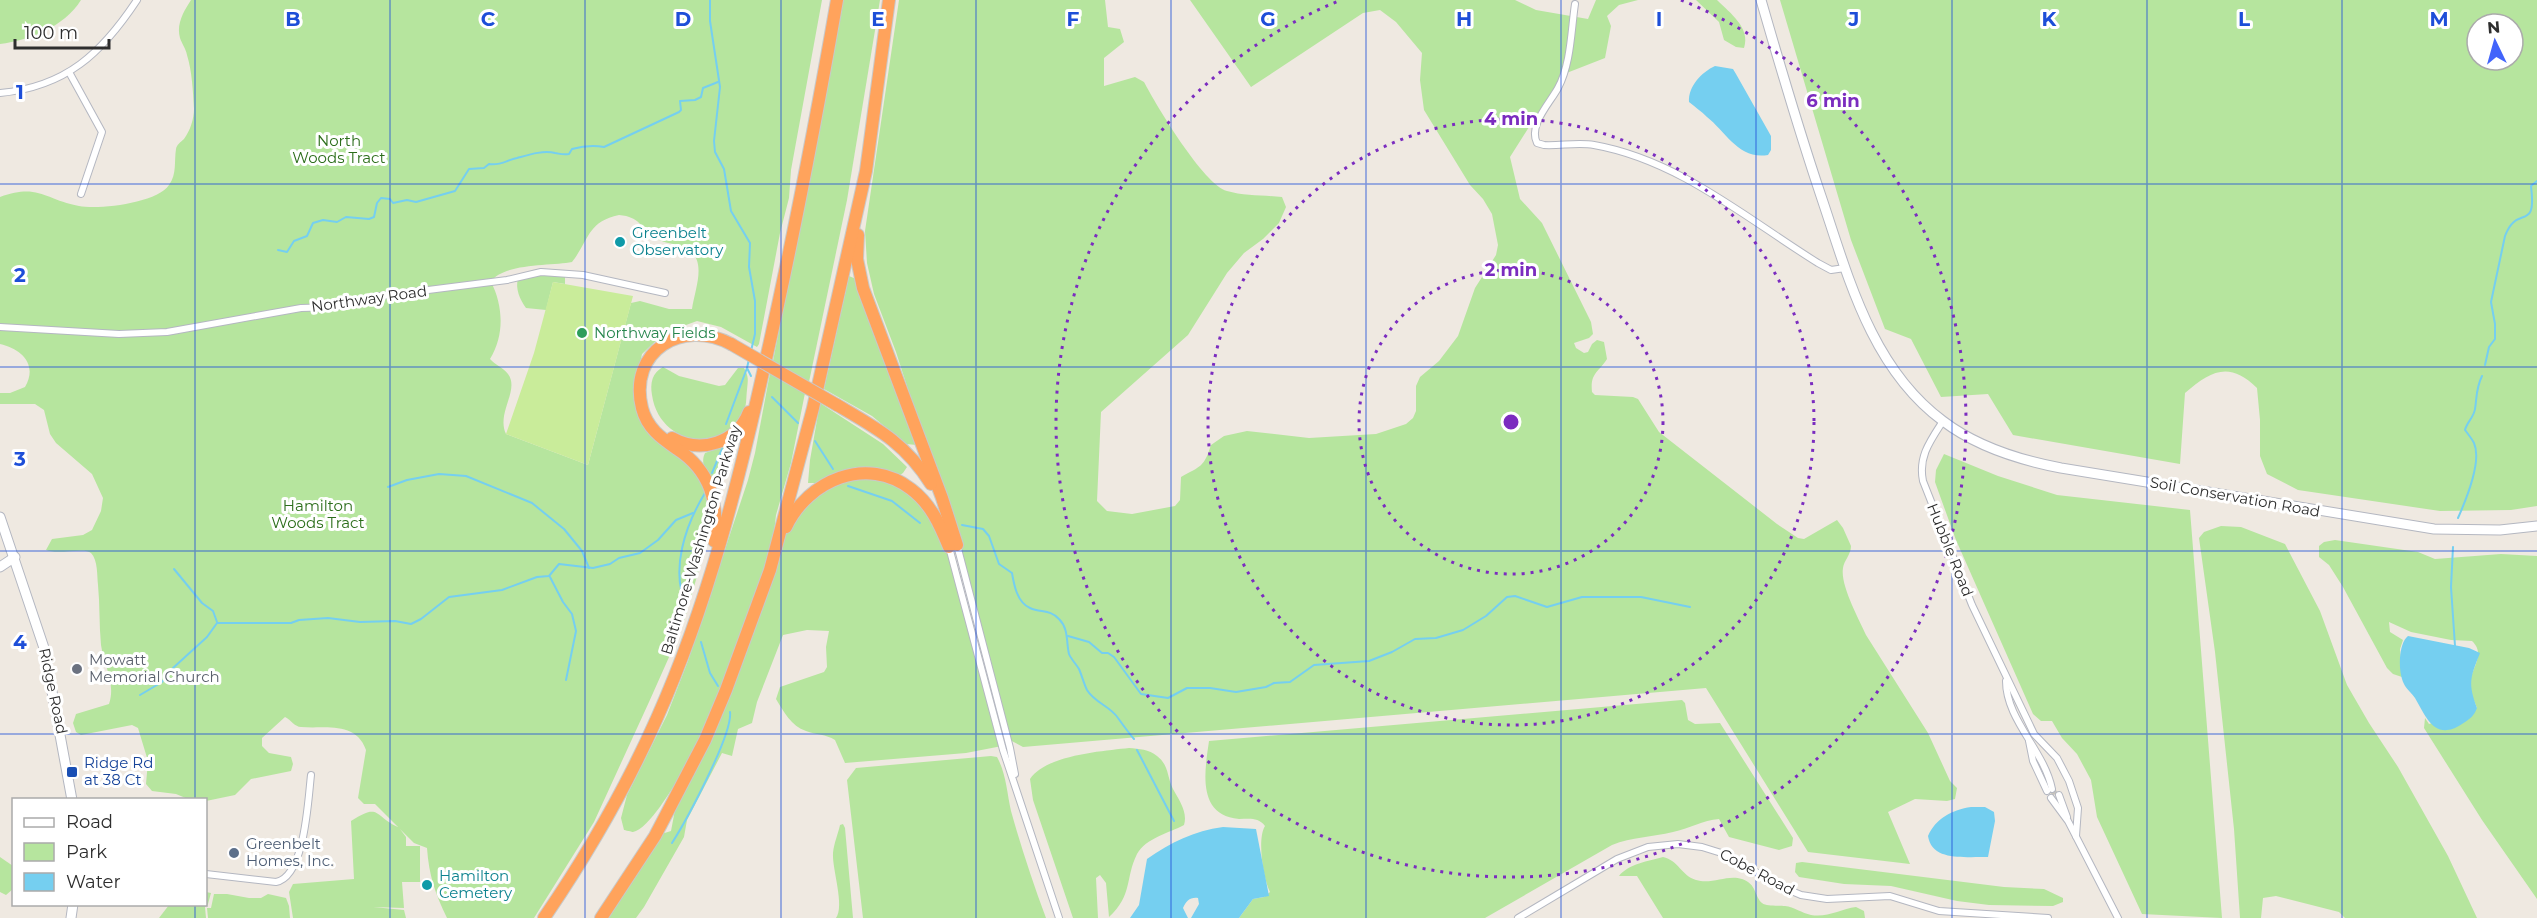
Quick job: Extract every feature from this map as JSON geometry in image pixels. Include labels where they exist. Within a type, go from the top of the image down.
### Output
[{"type":"highway","name":"Baltimore-Washington Parkway","points":[[544,918],[612,809],[657,719],[691,633],[747,444],[798,218],[837,0]]},
{"type":"highway","points":[[889,0],[857,244],[860,274],[953,546]]},
{"type":"highway","points":[[770,570],[813,408],[866,171]]},
{"type":"highway","points":[[699,334],[680,341],[663,352],[653,365],[647,379],[646,397],[651,414],[660,428],[674,439],[689,445],[708,445],[732,436],[746,421],[762,377]]},
{"type":"highway","points":[[714,560],[716,510],[710,488],[693,461],[662,439],[650,426],[642,408],[640,388],[644,370],[658,348],[678,336],[699,334],[731,344],[877,429],[909,464],[927,489],[953,546]]},
{"type":"highway","points":[[602,918],[655,836],[705,740],[787,526],[798,506],[819,487],[853,475],[883,476],[909,487],[932,512],[953,546]]},
{"type":"main road","name":"Soil Conservation Road","points":[[1761,0],[1793,112],[1845,267],[1867,324],[1887,361],[1906,386],[1943,421],[1993,449],[2014,457],[2061,468],[2411,526],[2469,531],[2537,526]]},
{"type":"main road","name":"Ridge Road","points":[[0,517],[44,648],[57,706],[72,798]]},
{"type":"main road","points":[[0,567],[15,557]]},
{"type":"street","points":[[0,93],[36,87],[69,72],[108,40],[137,0]]},
{"type":"street","points":[[1575,4],[1564,74],[1560,85],[1535,126],[1534,137],[1537,143],[1595,145],[1643,159],[1697,184],[1818,264],[1831,270],[1845,267]]},
{"type":"street","points":[[69,72],[102,132],[81,194]]},
{"type":"street","name":"Northway Road","points":[[0,327],[119,334],[177,331],[301,308],[335,307],[373,297],[507,280],[541,272],[568,273],[606,279],[665,292]]},
{"type":"street","name":"Hubble Road","points":[[1943,421],[1924,451],[1923,481],[1972,605],[2006,677],[2034,734],[2057,758],[2069,781],[2078,808],[2076,836]]},
{"type":"street","points":[[953,546],[1003,750],[1018,789],[1059,918]]},
{"type":"street","name":"Hubble Road","points":[[2006,677],[2008,702],[2028,735],[2050,777],[2052,789],[2033,761],[2028,735]]},
{"type":"street","points":[[207,874],[276,882],[286,878],[296,864],[306,816],[311,775]]},
{"type":"street","name":"Hubble Road","points":[[2068,821],[2065,812],[2055,796],[2118,918]]},
{"type":"street","name":"Cobe Road","points":[[1518,918],[1617,859],[1648,847],[1671,844],[1702,846],[1731,856],[1775,884],[1801,895],[1827,899],[1890,896],[1939,911],[1975,916],[2048,918]]},
{"type":"green space","points":[[0,0],[81,0],[65,18],[45,31],[0,44]]},
{"type":"green space","points":[[191,0],[822,0],[791,170],[789,198],[759,344],[757,347],[721,327],[697,321],[664,333],[642,354],[638,373],[655,437],[693,469],[709,497],[711,528],[682,628],[649,702],[594,822],[534,918],[447,918],[433,884],[427,848],[414,843],[400,829],[406,837],[406,846],[420,846],[420,882],[402,882],[404,908],[373,907],[404,910],[406,918],[293,918],[289,892],[293,884],[354,879],[351,821],[367,812],[372,812],[398,827],[375,804],[364,804],[358,798],[366,750],[355,734],[338,728],[299,727],[285,717],[262,738],[262,746],[269,753],[291,757],[293,764],[291,771],[251,779],[235,795],[207,801],[207,798],[186,798],[176,794],[152,791],[146,784],[148,761],[138,728],[132,725],[81,735],[76,732],[73,723],[76,714],[109,704],[111,696],[101,645],[96,564],[88,551],[46,550],[52,539],[83,535],[92,530],[101,511],[103,498],[92,474],[56,443],[50,434],[44,410],[35,404],[0,404],[0,393],[10,393],[25,387],[30,372],[26,359],[21,354],[0,344],[0,197],[13,193],[33,192],[79,206],[100,207],[141,201],[163,191],[172,181],[176,147],[188,132],[194,113],[190,68],[179,33],[181,18]],"holes":[[[619,215],[632,218],[657,239],[690,251],[698,265],[697,282],[692,309],[669,309],[640,301],[631,303],[588,465],[506,434],[504,418],[511,380],[508,374],[490,359],[498,340],[501,320],[498,300],[491,282],[505,271],[516,268],[572,262],[590,232],[601,222]]]},
{"type":"green space","points":[[843,0],[880,0],[847,200],[809,382],[773,361]]},
{"type":"green space","points":[[899,0],[1105,0],[1108,27],[1120,29],[1124,42],[1104,58],[1104,86],[1135,77],[1144,82],[1181,143],[1217,186],[1234,193],[1282,197],[1286,207],[1279,223],[1244,253],[1227,273],[1188,335],[1101,412],[1097,501],[1107,511],[1132,514],[1175,506],[1180,500],[1181,477],[1201,465],[1211,445],[1224,436],[1247,431],[1309,438],[1376,434],[1406,424],[1413,418],[1416,411],[1416,386],[1420,377],[1439,361],[1458,336],[1475,288],[1496,255],[1498,245],[1492,214],[1483,199],[1470,185],[1424,110],[1420,80],[1422,53],[1396,22],[1380,10],[1363,13],[1251,87],[1190,0],[1515,0],[1536,10],[1588,19],[1596,0],[1638,0],[1619,5],[1607,16],[1611,26],[1605,58],[1564,74],[1547,109],[1529,127],[1510,157],[1520,199],[1542,223],[1591,322],[1593,334],[1589,338],[1574,343],[1576,348],[1584,353],[1588,352],[1597,340],[1604,342],[1607,359],[1593,377],[1592,392],[1595,395],[1638,399],[1659,432],[1798,538],[1804,539],[1837,520],[1843,528],[1851,546],[1844,565],[1844,583],[1855,611],[1866,635],[1928,733],[1950,781],[1957,788],[1955,799],[1947,801],[1915,799],[1888,812],[1910,864],[1808,852],[1706,688],[1023,747],[1008,739],[953,529],[896,352],[874,294],[867,263],[865,231]]},
{"type":"green space","points":[[1696,0],[1717,0],[1728,10],[1738,21],[1745,34],[1744,48],[1736,47],[1724,40],[1719,22]]},
{"type":"green space","points":[[1780,0],[2537,0],[2537,506],[2511,510],[2440,511],[2298,490],[2267,474],[2260,456],[2257,388],[2238,374],[2229,372],[2212,374],[2185,393],[2180,464],[2013,435],[1988,394],[1941,397],[1911,339],[1885,329],[1851,240]]},
{"type":"green space","points":[[551,274],[565,276],[565,284],[553,282],[546,310],[526,308],[519,294],[518,279]]},
{"type":"green space","points":[[849,276],[856,279],[917,445],[906,444],[872,416],[824,389]]},
{"type":"green space","points":[[553,282],[633,296],[588,465],[506,434],[534,353]]},
{"type":"green space","points":[[663,367],[679,376],[719,386],[725,385],[738,368],[744,368],[748,379],[746,404],[734,427],[722,435],[708,439],[693,439],[679,434],[666,425],[657,412],[651,391],[654,375]]},
{"type":"green space","points":[[770,373],[805,393],[791,463],[776,515],[770,567],[787,526],[824,483],[808,483],[820,403],[883,444],[907,467],[894,479],[909,487],[949,547],[1002,746],[966,753],[845,763],[835,740],[796,726],[776,699],[780,687],[824,672],[827,667],[826,647],[829,631],[807,630],[783,635],[757,702],[752,723],[738,729],[732,756],[722,753],[687,820],[684,837],[644,907],[636,918],[601,918],[655,836],[671,831],[682,773],[660,807],[639,829],[633,832],[624,830],[621,818],[627,795],[667,715],[688,661],[748,480]]},
{"type":"green space","points":[[725,446],[729,449],[729,457],[726,460],[724,476],[715,481],[705,468],[703,461],[705,453]]},
{"type":"green space","points":[[1944,454],[1998,476],[2057,495],[2190,510],[2222,918],[2142,914],[2097,817],[2091,780],[2077,754],[2062,738],[2052,721],[2041,721],[2033,714],[1956,540],[1935,482],[1936,470]]},
{"type":"green space","points":[[2221,526],[2241,527],[2285,544],[2320,611],[2347,685],[2398,767],[2448,856],[2477,918],[2345,918],[2339,912],[2276,896],[2263,898],[2261,918],[2240,918],[2234,829],[2215,652],[2199,538],[2204,532]]},
{"type":"green space","points":[[2335,540],[2418,552],[2435,559],[2501,554],[2537,556],[2537,899],[2482,820],[2424,728],[2425,718],[2429,724],[2477,708],[2470,683],[2478,658],[2476,647],[2472,641],[2451,640],[2411,632],[2389,622],[2390,632],[2403,640],[2400,649],[2402,677],[2393,674],[2387,668],[2343,587],[2329,565],[2319,557],[2319,546],[2324,542]]},
{"type":"green space","points":[[1682,700],[1685,703],[1688,720],[1695,724],[1720,723],[1793,838],[1792,846],[1779,850],[1729,837],[1719,819],[1679,831],[1627,840],[1612,845],[1485,918],[1239,918],[1253,899],[1264,897],[1270,892],[1262,859],[1261,840],[1265,826],[1257,820],[1225,816],[1210,800],[1205,777],[1209,741]]},
{"type":"green space","points":[[1129,748],[1151,752],[1164,763],[1171,785],[1184,811],[1184,825],[1152,840],[1141,848],[1133,863],[1122,901],[1109,917],[1106,883],[1100,875],[1096,878],[1098,918],[1073,918],[1033,800],[1030,779],[1049,764],[1062,759]]},
{"type":"green space","points":[[997,757],[1002,770],[1027,865],[1046,918],[863,918],[847,780],[856,768]]},
{"type":"green space","points":[[843,824],[853,918],[836,918],[839,896],[833,853],[840,825]]},
{"type":"green space","points":[[0,857],[12,865],[12,890],[6,895],[0,892]]},
{"type":"green space","points":[[1663,857],[1673,861],[1687,875],[1696,880],[1736,878],[1747,881],[1764,904],[1788,907],[1817,916],[1856,907],[1864,911],[1865,918],[1663,918],[1637,876],[1619,876],[1633,866]]},
{"type":"green space","points":[[1796,863],[2004,887],[2044,889],[2063,898],[2063,902],[2053,906],[1989,905],[1957,901],[1891,886],[1844,884],[1799,877],[1795,872]]},
{"type":"green space","points":[[207,892],[211,893],[207,905]]},
{"type":"green space","points":[[214,894],[261,898],[268,894],[286,898],[290,918],[208,918],[207,908],[211,908]]},
{"type":"green space","points":[[168,906],[206,906],[206,918],[159,918]]},
{"type":"water","points":[[1715,66],[1733,69],[1736,74],[1771,136],[1771,150],[1768,155],[1749,153],[1741,149],[1689,102],[1693,85],[1705,72]]},
{"type":"water","points":[[2408,636],[2469,648],[2480,653],[2471,680],[2477,708],[2471,717],[2453,729],[2438,729],[2432,725],[2405,686],[2400,658],[2402,645]]},
{"type":"water","points":[[1985,807],[1994,812],[1995,821],[1988,857],[1952,856],[1936,851],[1928,836],[1935,824],[1957,810]]},
{"type":"water","points":[[1223,827],[1256,829],[1269,896],[1253,899],[1239,918],[1191,918],[1199,904],[1198,898],[1193,898],[1185,903],[1183,908],[1188,918],[1130,918],[1139,905],[1147,859],[1183,838]]},
{"type":"waterway","points":[[710,0],[710,21],[720,87],[714,141],[715,152],[724,169],[731,211],[750,243],[749,267],[755,301],[755,334],[751,351]]},
{"type":"waterway","points":[[278,250],[287,252],[294,241],[307,236],[313,223],[323,220],[337,222],[346,217],[369,219],[374,217],[377,203],[381,198],[390,199],[393,203],[407,200],[416,202],[455,191],[469,169],[484,168],[489,164],[500,164],[536,153],[569,154],[572,149],[580,147],[604,147],[679,112],[681,110],[680,101],[695,100],[701,97],[703,88],[718,82]]},
{"type":"waterway","points":[[2485,365],[2489,347],[2495,339],[2491,302],[2505,236],[2515,221],[2529,214],[2532,201],[2531,186],[2537,181]]},
{"type":"waterway","points":[[749,359],[747,368],[751,376]]},
{"type":"waterway","points":[[726,424],[747,368]]},
{"type":"waterway","points":[[2458,518],[2475,470],[2476,451],[2474,443],[2465,430],[2474,412],[2482,376]]},
{"type":"waterway","points":[[772,397],[798,423]]},
{"type":"waterway","points":[[815,441],[833,469]]},
{"type":"waterway","points":[[712,473],[722,449]]},
{"type":"waterway","points":[[388,487],[407,480],[439,474],[466,476],[532,503],[564,529],[582,551],[589,568]]},
{"type":"waterway","points":[[848,486],[892,501],[920,523]]},
{"type":"waterway","points":[[687,606],[680,578],[682,548],[686,533],[705,493]]},
{"type":"waterway","points":[[140,695],[162,682],[173,668],[207,637],[217,623],[291,623],[299,620],[328,618],[360,622],[395,621],[411,624],[449,597],[502,590],[537,577],[549,576],[559,564],[593,568],[640,553],[658,540],[676,520],[693,513]]},
{"type":"waterway","points":[[962,525],[983,529],[989,536],[999,564],[1012,573],[1022,602],[1030,608],[1049,612],[1062,623],[1066,631],[1069,654],[1079,669],[1087,690],[1115,714],[1134,739]]},
{"type":"waterway","points":[[2453,547],[2451,587],[2455,646]]},
{"type":"waterway","points":[[174,569],[202,603],[213,611],[217,622]]},
{"type":"waterway","points":[[550,577],[572,614],[576,631],[566,680]]},
{"type":"waterway","points":[[1068,636],[1089,642],[1102,653],[1108,653],[1114,657],[1141,694],[1168,698],[1187,688],[1210,688],[1236,692],[1266,687],[1274,683],[1290,682],[1314,665],[1369,661],[1392,652],[1415,639],[1436,638],[1463,630],[1486,616],[1507,597],[1515,596],[1547,607],[1582,597],[1641,597],[1690,607]]},
{"type":"waterway","points":[[701,642],[710,673],[718,686]]},
{"type":"waterway","points":[[672,843],[717,757],[729,723],[730,712]]},
{"type":"waterway","points":[[1137,750],[1174,821]]},
{"type":"tunnel","points":[[2052,789],[2056,796]]},
{"type":"place","name":"Greenbelt Observatory","points":[[620,242]]},
{"type":"place","name":"Northway Fields","points":[[582,333]]},
{"type":"place","name":"Mowatt Memorial Church","points":[[77,669]]},
{"type":"place","name":"Ridge Rd at 38 Ct","points":[[72,772]]},
{"type":"place","name":"Greenbelt Homes, Inc.","points":[[234,853]]},
{"type":"place","name":"Hamilton Cemetery","points":[[427,885]]},
{"type":"park label","name":"North Woods Tract","points":[[339,150]]},
{"type":"park label","name":"Hamilton Woods Tract","points":[[318,514]]}]
